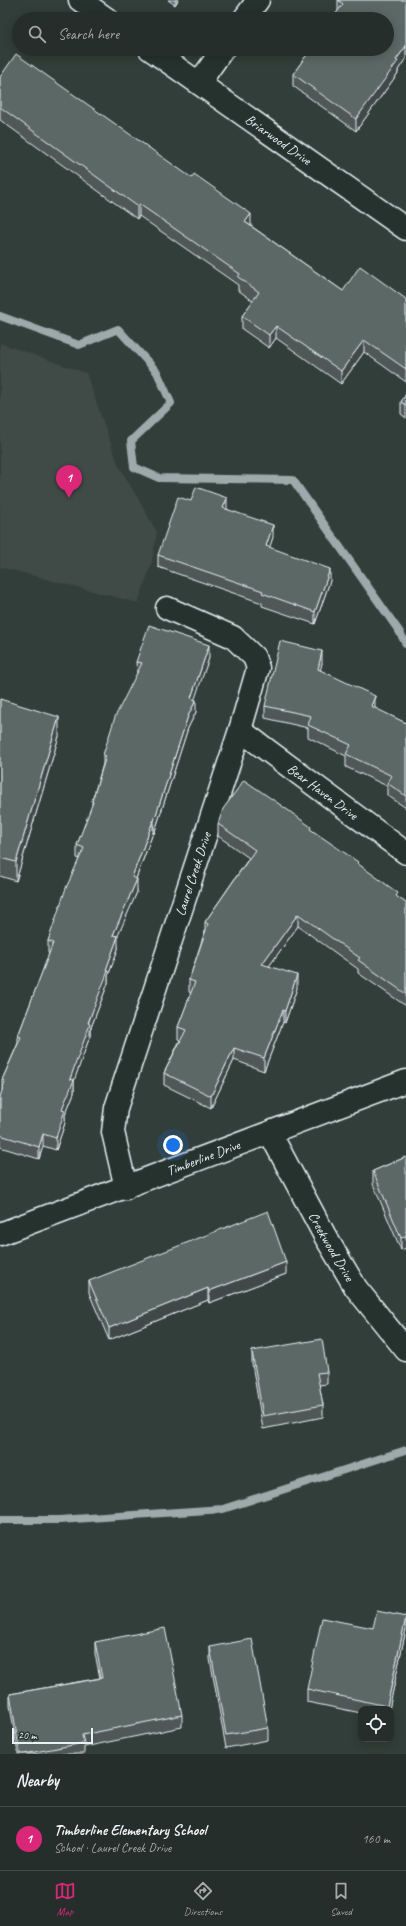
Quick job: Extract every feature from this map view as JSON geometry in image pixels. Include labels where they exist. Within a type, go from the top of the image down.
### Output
[{"type":"street","points":[[80,0],[97,12]]},
{"type":"street","points":[[249,12],[258,0]]},
{"type":"street","name":"Briarwood Drive","points":[[160,56],[406,229]]},
{"type":"street","points":[[199,83],[218,56]]},
{"type":"street","name":"Laurel Creek Drive","points":[[126,1188],[113,1132],[116,1108],[240,730],[258,668],[254,657],[233,637],[167,608]]},
{"type":"street","name":"Bear Haven Drive","points":[[240,730],[406,853]]},
{"type":"street","name":"Timberline Drive","points":[[0,1234],[126,1188],[406,1081]]},
{"type":"street","name":"Creekwood Drive","points":[[270,1133],[325,1236],[356,1288],[406,1350]]},
{"type":"shaded area","points":[[0,343],[86,373],[118,464],[157,532],[152,562],[138,603],[0,567]]},
{"type":"building","points":[[338,0],[406,0],[406,46],[396,60],[398,61],[356,119],[293,74],[306,56],[394,56],[394,12],[337,12],[343,4]]},
{"type":"building","points":[[15,56],[19,56],[192,178],[194,174],[251,214],[245,222],[343,291],[360,266],[406,299],[406,369],[364,340],[341,371],[276,326],[269,335],[242,316],[259,292],[238,277],[240,274],[139,204],[137,206],[0,107],[0,77]]},
{"type":"building","points":[[406,394],[406,405],[401,402]]},
{"type":"building","points":[[196,487],[227,498],[223,508],[273,525],[266,546],[330,569],[315,612],[262,593],[263,591],[158,555],[178,497],[191,501]]},
{"type":"building","points":[[149,625],[209,645],[191,698],[196,700],[188,716],[154,821],[132,877],[137,879],[113,935],[118,936],[106,970],[108,971],[88,1023],[90,1024],[70,1079],[74,1080],[62,1109],[65,1110],[56,1138],[43,1134],[39,1147],[0,1135],[0,1097],[5,1081],[2,1080],[21,1037],[18,1036],[53,943],[48,941],[66,888],[84,848],[77,845],[93,802],[92,801],[106,756],[103,755],[115,717],[142,663],[136,662]]},
{"type":"building","points":[[280,641],[322,651],[318,669],[375,696],[371,706],[406,723],[406,796],[387,783],[392,776],[346,754],[351,745],[308,725],[311,716],[265,706]]},
{"type":"building","points":[[0,699],[59,717],[16,862],[0,858]]},
{"type":"building","points":[[244,780],[311,827],[310,829],[358,862],[357,863],[398,893],[396,896],[406,903],[406,994],[358,960],[360,958],[298,914],[262,964],[297,975],[285,1011],[283,1010],[264,1058],[234,1048],[211,1096],[164,1073],[186,1030],[178,1027],[195,982],[189,980],[208,924],[205,922],[255,850],[218,824],[223,809]]},
{"type":"building","points":[[406,1157],[406,1236],[401,1238],[373,1171]]},
{"type":"building","points":[[268,1211],[286,1262],[209,1291],[208,1288],[109,1328],[89,1281]]},
{"type":"building","points":[[322,1339],[327,1372],[317,1373],[323,1405],[263,1416],[252,1351]]},
{"type":"building","points":[[377,1611],[406,1617],[387,1706],[307,1689],[322,1618],[373,1628]]},
{"type":"building","points":[[165,1628],[182,1715],[82,1735],[84,1743],[20,1754],[10,1694],[102,1678],[95,1642]]},
{"type":"building","points":[[252,1639],[268,1728],[226,1735],[210,1647]]},
{"type":"waterway","points":[[0,316],[79,345],[118,329],[157,372],[171,403],[131,441],[134,467],[159,478],[293,480],[399,631],[406,644]]},
{"type":"waterway","points":[[0,1520],[59,1520],[223,1509],[406,1450]]},
{"type":"place","name":"Timberline Elementary School","points":[[69,498]]}]
